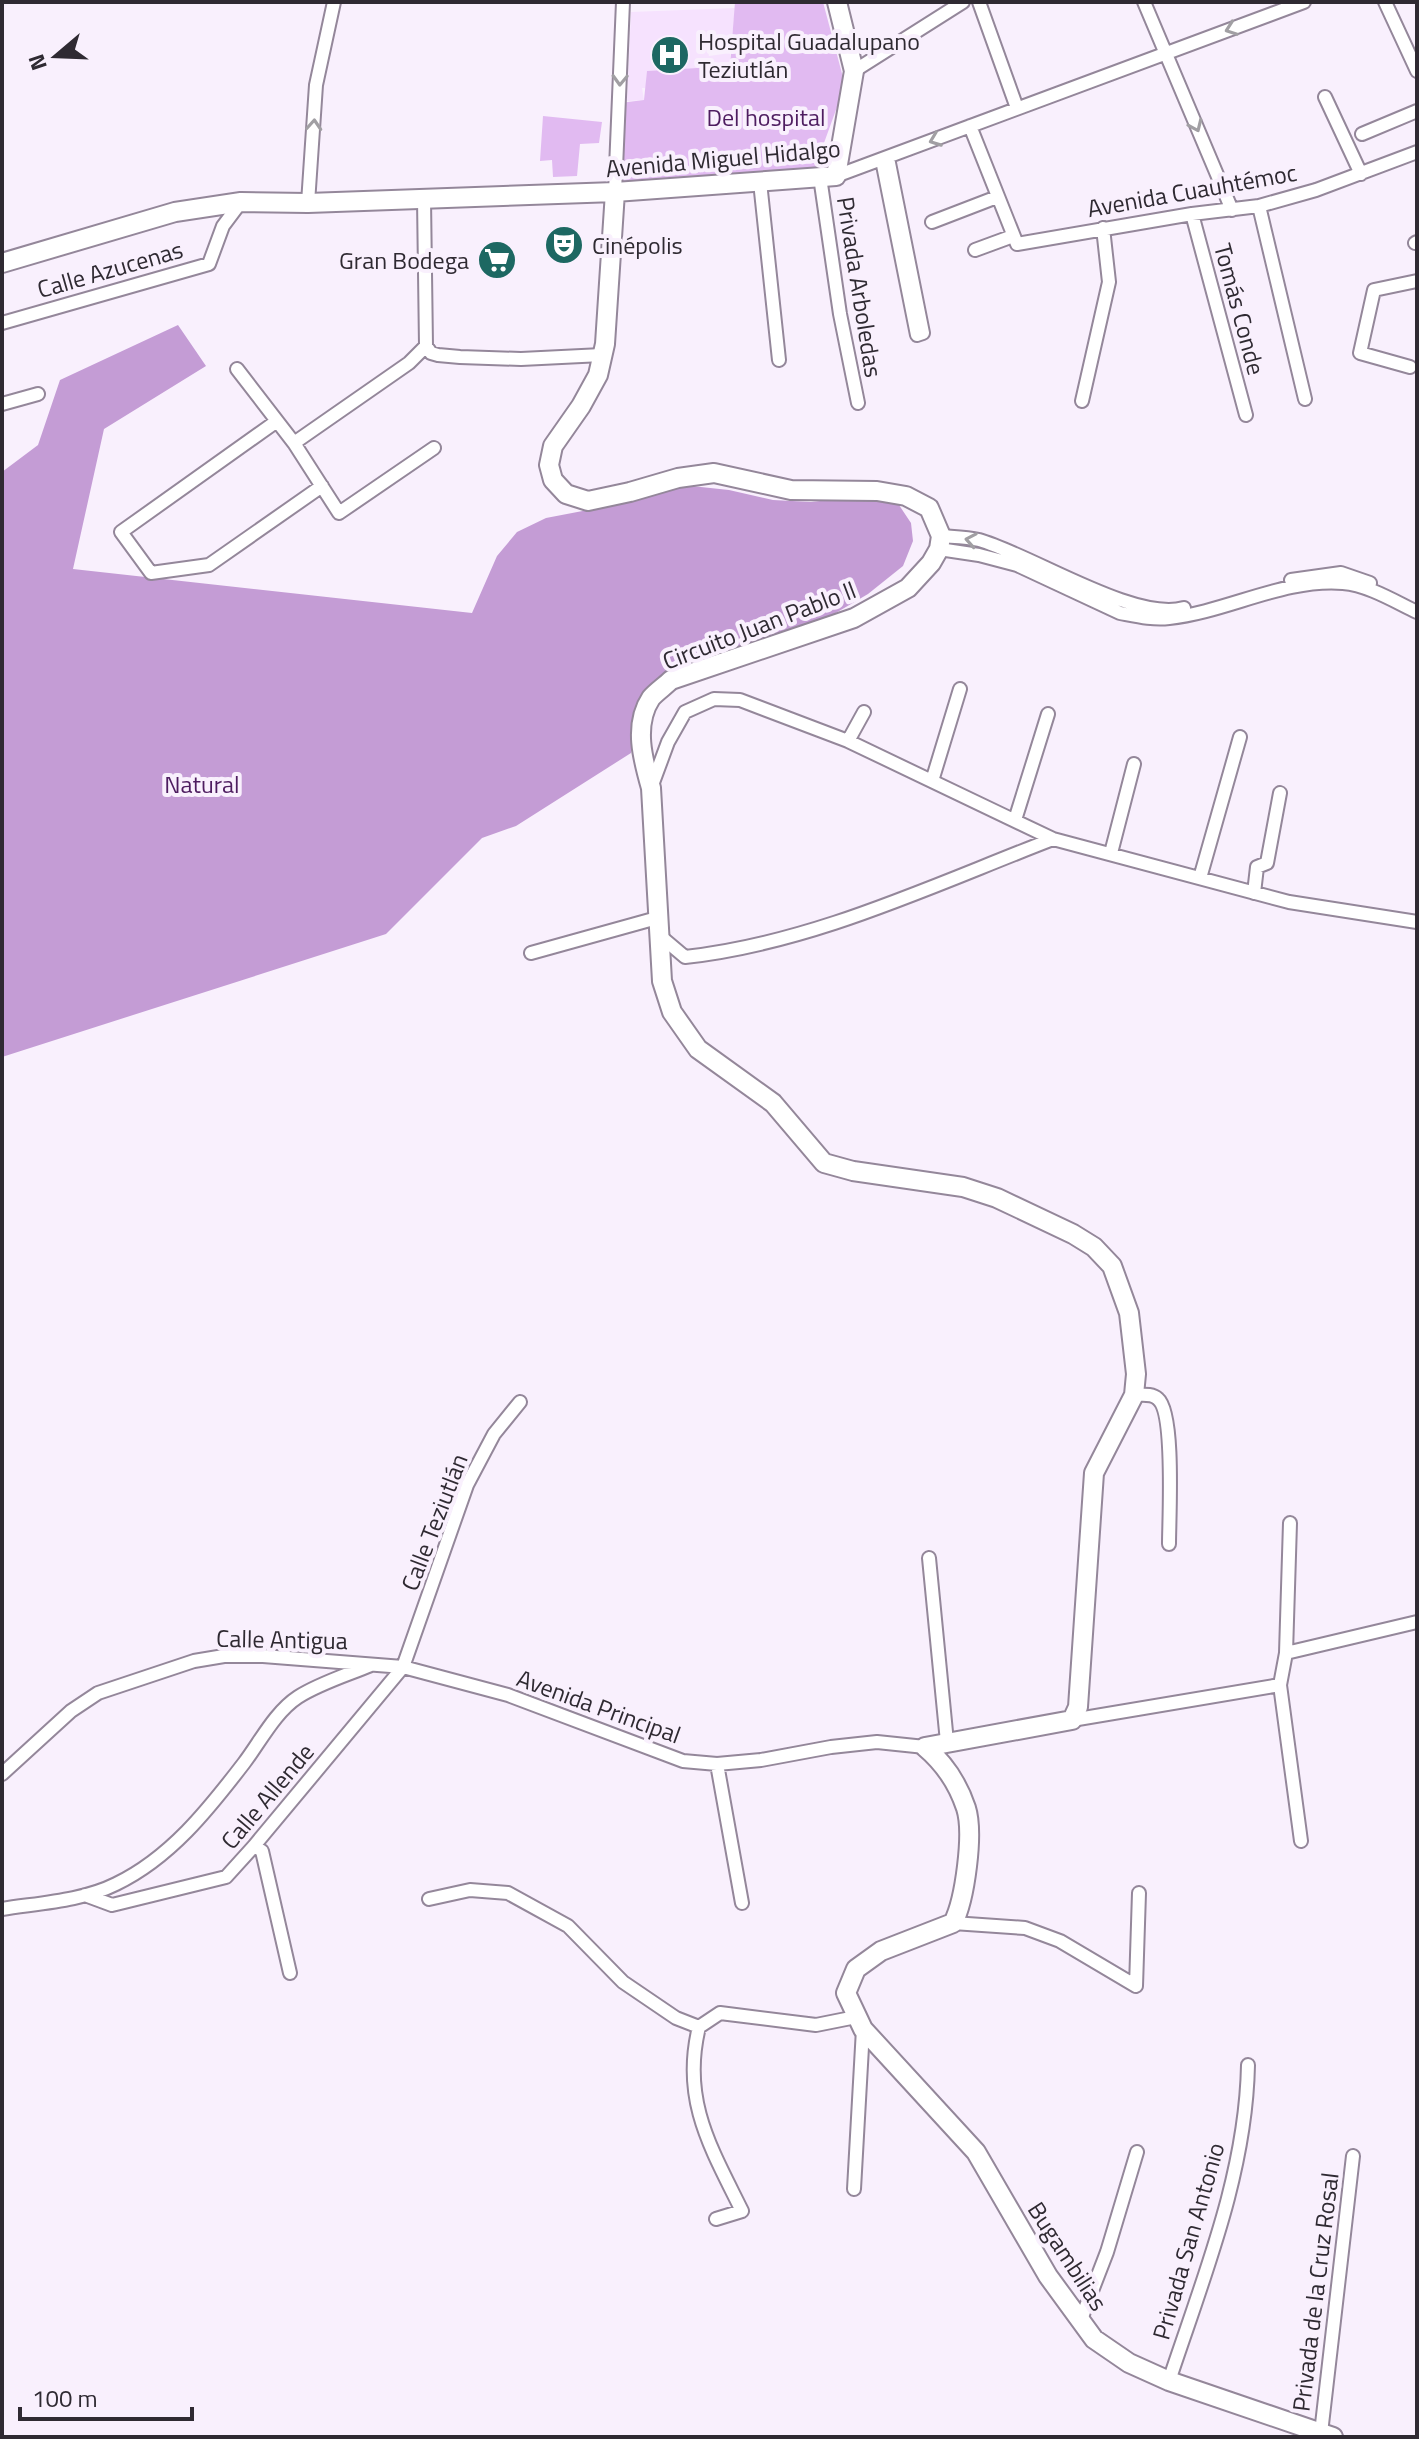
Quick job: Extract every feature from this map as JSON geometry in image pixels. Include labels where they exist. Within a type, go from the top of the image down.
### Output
[{"type":"main road","points":[[828,177],[854,78],[837,2]]},
{"type":"main road","name":"Avenida Miguel Hidalgo","points":[[2,263],[175,212],[241,202],[308,203],[615,192],[828,177]]},
{"type":"main road","points":[[615,192],[598,375],[553,446],[549,465],[553,480],[566,494],[588,501],[678,478],[714,473],[791,490],[877,491],[906,496],[929,508],[940,543]]},
{"type":"main road","name":"Circuito Juan Pablo ll","points":[[940,543],[931,563],[908,588],[854,618],[671,680],[651,699],[641,728],[643,760],[651,788],[662,981],[672,1012],[698,1049],[773,1103],[824,1163],[853,1171],[963,1187],[997,1198],[1094,1247],[1112,1266],[1129,1313],[1136,1374],[1134,1395]]},
{"type":"main road","points":[[925,1747],[1072,1720],[1081,1688],[1094,1473],[1134,1395]]},
{"type":"main road","points":[[925,1747],[951,1775],[967,1811],[967,1871],[960,1911],[953,1923]]},
{"type":"main road","name":"Bugambilias","points":[[953,1923],[881,1951],[856,1969],[846,1993],[860,2023],[976,2152],[1048,2276],[1094,2339],[1129,2363],[1169,2381],[1319,2434]]},
{"type":"street","points":[[308,203],[316,85],[334,2]]},
{"type":"street","points":[[615,192],[623,2]]},
{"type":"street","points":[[854,78],[963,2]]},
{"type":"street","points":[[979,2],[1017,108]]},
{"type":"street","points":[[1144,2],[1232,210]]},
{"type":"street","name":"Avenida Miguel Hidalgo","points":[[828,177],[885,159],[1304,2]]},
{"type":"street","points":[[1385,2],[1417,71]]},
{"type":"street","points":[[1325,97],[1361,174]]},
{"type":"street","points":[[1362,134],[1417,111]]},
{"type":"street","points":[[970,126],[1015,240]]},
{"type":"street","name":"Avenida Cuauhtémoc","points":[[975,250],[1015,240],[1259,206],[1316,190],[1417,152]]},
{"type":"street","points":[[885,159],[923,333],[917,335],[885,159]]},
{"type":"street","name":"Privada Arboledas","points":[[828,177],[840,314],[858,403]]},
{"type":"street","points":[[760,182],[779,360]]},
{"type":"street","points":[[932,222],[997,197]]},
{"type":"street","points":[[424,199],[426,346],[431,353],[521,359],[602,355]]},
{"type":"street","name":"Calle Azucenas","points":[[2,323],[209,264],[223,226],[241,202]]},
{"type":"street","points":[[1259,206],[1305,399]]},
{"type":"street","name":"Tomás Conde","points":[[1192,214],[1246,415]]},
{"type":"street","points":[[1082,401],[1109,282],[1103,228]]},
{"type":"street","points":[[1410,367],[1360,353],[1374,290],[1417,281]]},
{"type":"street","points":[[294,443],[409,363],[426,346]]},
{"type":"street","points":[[237,369],[294,443],[339,513],[434,448]]},
{"type":"street","points":[[2,404],[38,394]]},
{"type":"street","points":[[277,421],[121,532],[151,573],[209,565],[322,486]]},
{"type":"street","points":[[940,543],[977,539],[1138,607],[1178,610],[1307,576],[1341,573],[1383,587],[1417,604]]},
{"type":"street","points":[[940,543],[1017,565],[1120,613],[1139,617],[1168,619],[1311,584],[1345,583],[1381,594],[1417,612]]},
{"type":"street","points":[[932,781],[960,689]]},
{"type":"street","points":[[651,788],[668,742],[685,712],[714,699],[740,700],[848,741],[1053,839],[1289,902],[1417,922]]},
{"type":"street","points":[[848,741],[864,712]]},
{"type":"street","points":[[1015,820],[1048,714]]},
{"type":"street","points":[[1200,878],[1240,737]]},
{"type":"street","points":[[1111,853],[1134,764]]},
{"type":"street","points":[[1254,893],[1257,867],[1267,863],[1280,793]]},
{"type":"street","points":[[531,953],[658,927],[685,957],[733,952],[816,930],[1053,839]]},
{"type":"street","points":[[1134,1395],[1153,1395],[1162,1401],[1169,1426],[1169,1544]]},
{"type":"street","name":"Calle Teziutlán","points":[[403,1667],[467,1485],[494,1434],[520,1402]]},
{"type":"street","points":[[1290,1523],[1286,1653],[1280,1685],[1301,1841]]},
{"type":"street","points":[[929,1558],[947,1742]]},
{"type":"street","points":[[1286,1653],[1417,1622]]},
{"type":"street","name":"Calle Antigua","points":[[2,1774],[71,1711],[98,1693],[194,1661],[224,1656],[263,1656],[403,1667]]},
{"type":"street","points":[[2,1909],[85,1895],[114,1885],[143,1869],[187,1833],[245,1762],[269,1727],[296,1698],[374,1664]]},
{"type":"street","name":"Avenida Principal","points":[[403,1667],[508,1695],[683,1761],[717,1764],[761,1760],[877,1742],[925,1747]]},
{"type":"street","name":"Calle Allende","points":[[85,1895],[112,1905],[226,1877],[403,1667]]},
{"type":"street","points":[[1072,1720],[1280,1685]]},
{"type":"street","points":[[717,1764],[742,1903]]},
{"type":"street","points":[[254,1846],[262,1851],[290,1973]]},
{"type":"street","points":[[429,1899],[470,1890],[508,1893],[568,1926],[623,1982],[676,2018],[699,2027]]},
{"type":"street","points":[[953,1923],[1025,1928],[1060,1941],[1136,1986],[1139,1893]]},
{"type":"street","points":[[716,2219],[742,2211],[704,2133],[694,2087],[692,2056],[699,2027],[720,2013],[816,2025],[860,2023],[854,2189]]},
{"type":"street","name":"Privada San Antonio","points":[[1169,2381],[1233,2183],[1247,2105],[1248,2065]]},
{"type":"street","points":[[1080,2322],[1107,2252],[1137,2152]]},
{"type":"street","name":"Privada de la Cruz Rosal","points":[[1319,2434],[1353,2156]]},
{"type":"shaded area","name":"Hospital Guadalupano Teziutlán","points":[[735,8],[731,48],[708,51],[709,56],[730,53],[730,66],[647,71],[646,88],[642,88],[644,100],[627,101],[631,12]]},
{"type":"green space","name":"Del hospital","points":[[735,2],[823,2],[845,85],[812,176],[615,189],[620,103],[644,100],[647,71],[730,66]]},
{"type":"green space","points":[[543,116],[602,122],[599,143],[580,144],[577,176],[553,177],[552,160],[540,161]]},
{"type":"green space","name":"Natural","points":[[178,325],[206,366],[104,429],[73,569],[472,613],[497,556],[517,532],[546,518],[682,485],[729,490],[773,500],[811,502],[881,494],[895,499],[911,523],[913,541],[903,566],[868,594],[834,614],[758,647],[682,671],[639,709],[631,753],[516,826],[482,838],[386,934],[2,1057],[2,472],[38,445],[60,380]]},
{"type":"place","name":"Hospital Guadalupano Teziutlán","points":[[670,55]]},
{"type":"place","name":"Cinépolis","points":[[564,245]]},
{"type":"place","name":"Gran Bodega","points":[[497,260]]}]
